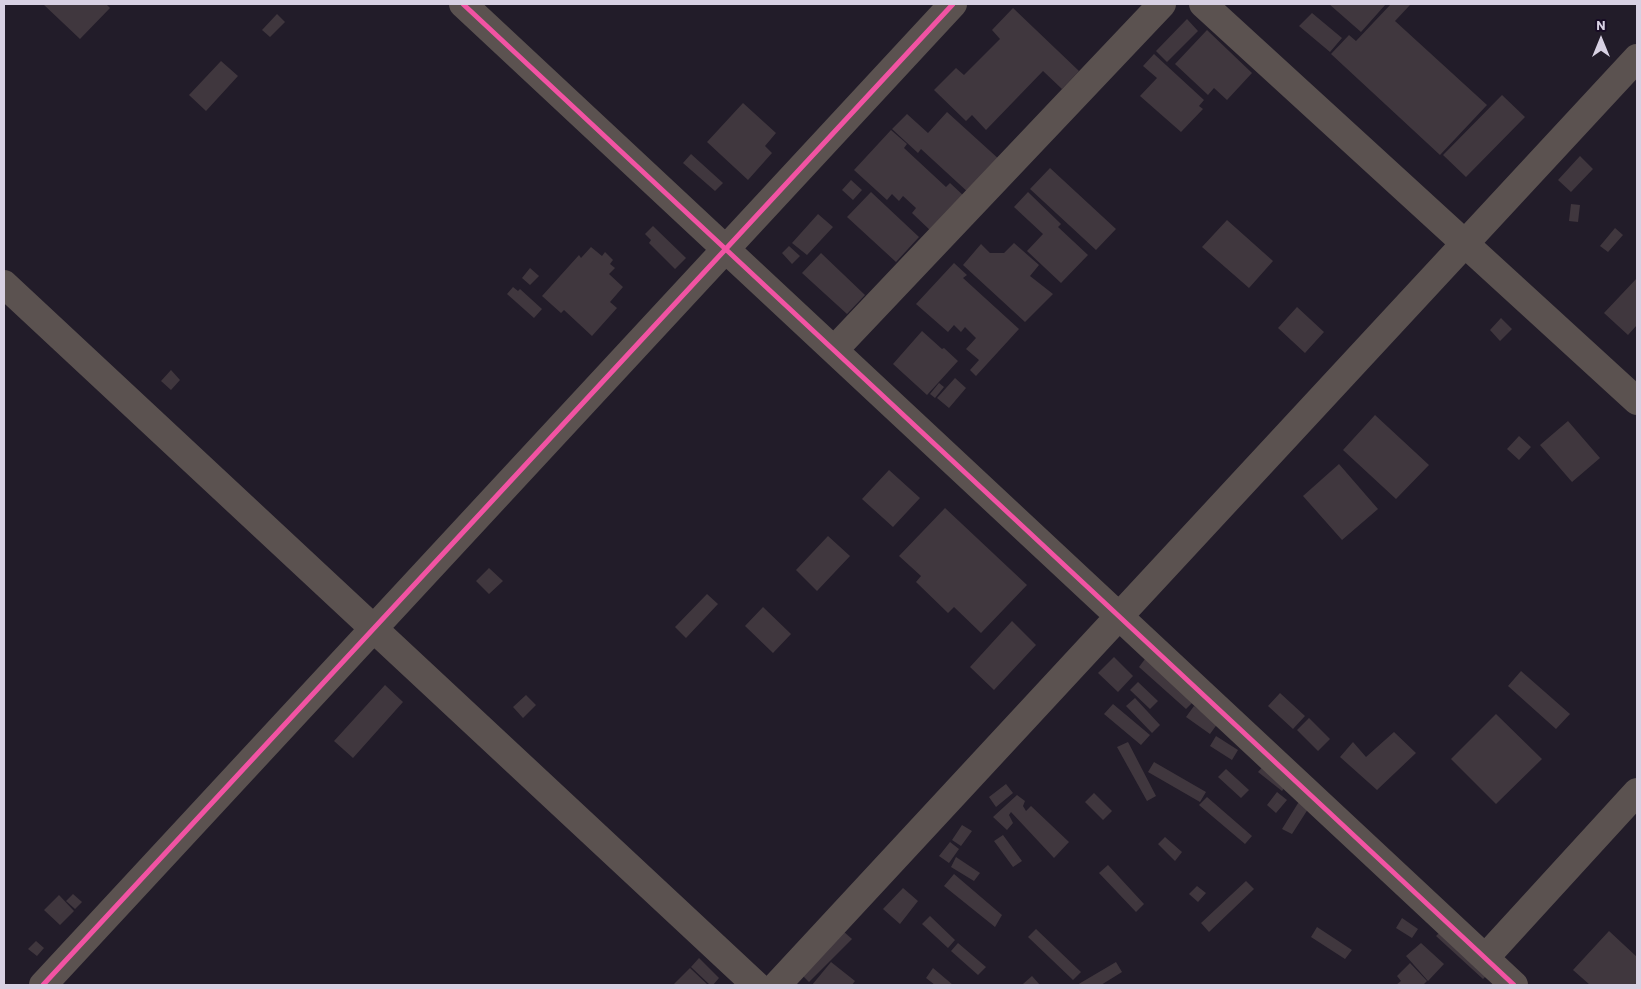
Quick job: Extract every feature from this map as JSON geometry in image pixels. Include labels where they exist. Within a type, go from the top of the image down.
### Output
[{"type":"street","points":[[463,4],[1514,985]]},
{"type":"street","points":[[43,985],[953,4]]},
{"type":"street","points":[[834,350],[1162,4]]},
{"type":"street","points":[[1203,4],[1637,401]]},
{"type":"street","points":[[777,985],[1637,58]]},
{"type":"street","points":[[4,284],[756,985]]},
{"type":"street","points":[[1485,958],[1637,792]]},
{"type":"building","points":[[43,4],[106,4],[110,8],[80,39]]},
{"type":"building","points":[[1329,4],[1386,4],[1361,32]]},
{"type":"building","points":[[1391,4],[1410,5],[1395,21],[1487,105],[1440,155],[1331,54],[1349,35],[1356,41]]},
{"type":"building","points":[[1013,8],[1079,71],[1062,89],[1043,71],[986,130],[972,115],[966,121],[934,90],[956,68],[964,75],[1000,39],[992,30]]},
{"type":"building","points":[[1312,13],[1342,38],[1330,52],[1299,26]]},
{"type":"building","points":[[277,14],[285,22],[270,37],[262,30]]},
{"type":"building","points":[[1187,19],[1198,31],[1167,62],[1156,51]]},
{"type":"building","points":[[1207,30],[1252,73],[1227,100],[1214,88],[1208,95],[1175,64]]},
{"type":"building","points":[[1154,54],[1204,100],[1199,106],[1203,109],[1181,132],[1140,96],[1157,78],[1143,66]]},
{"type":"building","points":[[221,61],[238,76],[206,111],[189,95]]},
{"type":"building","points":[[1502,95],[1525,117],[1466,177],[1443,155]]},
{"type":"building","points":[[743,103],[776,133],[765,146],[772,153],[748,180],[707,142]]},
{"type":"building","points":[[947,112],[1001,161],[970,194],[921,149],[918,153],[892,129],[907,114],[928,133]]},
{"type":"building","points":[[891,130],[907,144],[904,148],[946,187],[950,183],[965,197],[932,232],[912,213],[916,208],[903,196],[899,201],[892,194],[887,200],[854,170]]},
{"type":"building","points":[[691,154],[723,183],[715,191],[683,163]]},
{"type":"building","points":[[1580,156],[1593,169],[1571,192],[1558,180]]},
{"type":"building","points":[[1050,168],[1116,229],[1096,250],[1030,189]]},
{"type":"building","points":[[851,180],[862,190],[853,200],[842,190]]},
{"type":"building","points":[[871,192],[919,237],[896,262],[847,217]]},
{"type":"building","points":[[1028,192],[1061,224],[1058,227],[1088,255],[1061,283],[1027,251],[1043,234],[1014,207]]},
{"type":"building","points":[[1571,204],[1580,205],[1578,222],[1569,221]]},
{"type":"building","points":[[818,214],[833,227],[807,255],[792,243]]},
{"type":"building","points":[[1227,220],[1273,261],[1249,288],[1202,247]]},
{"type":"building","points":[[653,226],[686,258],[675,269],[649,243],[651,240],[645,234]]},
{"type":"building","points":[[1615,228],[1623,235],[1608,252],[1600,246]]},
{"type":"building","points":[[1014,243],[1039,265],[1030,276],[1053,294],[1025,322],[963,265],[981,244],[990,253],[1004,253]]},
{"type":"building","points":[[789,246],[800,256],[792,264],[782,253]]},
{"type":"building","points":[[591,247],[602,256],[605,252],[613,260],[610,264],[615,268],[609,274],[623,287],[610,302],[617,308],[592,336],[564,310],[561,313],[542,296],[579,255],[581,258]]},
{"type":"building","points":[[821,253],[865,295],[847,314],[802,273]]},
{"type":"building","points":[[954,263],[967,275],[963,278],[1019,329],[976,376],[970,370],[979,360],[966,349],[976,338],[965,327],[961,332],[954,325],[948,332],[916,304]]},
{"type":"building","points":[[530,268],[539,276],[530,285],[522,278]]},
{"type":"building","points":[[1637,278],[1637,325],[1628,335],[1604,313]]},
{"type":"building","points":[[513,287],[518,291],[520,289],[542,309],[534,318],[507,294]]},
{"type":"building","points":[[1297,307],[1324,332],[1305,353],[1278,328]]},
{"type":"building","points":[[1501,318],[1512,329],[1500,341],[1490,330]]},
{"type":"building","points":[[922,331],[958,361],[927,395],[893,364]]},
{"type":"building","points":[[171,370],[180,380],[171,390],[161,381]]},
{"type":"building","points":[[955,378],[966,388],[949,408],[937,398]]},
{"type":"building","points":[[939,383],[944,387],[935,398],[930,394]]},
{"type":"building","points":[[1375,415],[1429,465],[1396,499],[1343,450]]},
{"type":"building","points":[[1568,421],[1600,458],[1572,482],[1540,445]]},
{"type":"building","points":[[1519,436],[1531,447],[1519,460],[1507,449]]},
{"type":"building","points":[[1339,464],[1378,509],[1342,540],[1303,496]]},
{"type":"building","points":[[889,470],[920,498],[893,527],[862,499]]},
{"type":"building","points":[[945,508],[1027,585],[981,633],[954,607],[948,613],[916,582],[921,576],[899,556]]},
{"type":"building","points":[[828,536],[850,556],[817,591],[796,570]]},
{"type":"building","points":[[489,568],[503,581],[489,594],[476,581]]},
{"type":"building","points":[[707,594],[718,604],[686,638],[675,627]]},
{"type":"building","points":[[763,607],[791,634],[773,653],[745,626]]},
{"type":"building","points":[[1012,621],[1036,645],[994,690],[970,667]]},
{"type":"building","points":[[1114,657],[1133,676],[1118,692],[1098,673]]},
{"type":"building","points":[[1145,659],[1194,701],[1186,709],[1139,667]]},
{"type":"building","points":[[1521,671],[1570,714],[1556,729],[1508,686]]},
{"type":"building","points":[[1138,682],[1158,701],[1150,709],[1130,690]]},
{"type":"building","points":[[385,685],[403,702],[353,758],[334,741]]},
{"type":"building","points":[[1280,693],[1305,716],[1293,729],[1268,706]]},
{"type":"building","points":[[526,695],[536,705],[523,718],[513,707]]},
{"type":"building","points":[[1135,698],[1160,725],[1152,733],[1126,706]]},
{"type":"building","points":[[1113,704],[1150,735],[1141,745],[1104,714]]},
{"type":"building","points":[[1194,706],[1218,723],[1210,734],[1186,717]]},
{"type":"building","points":[[1496,714],[1542,759],[1496,804],[1451,759]]},
{"type":"building","points":[[1309,718],[1330,739],[1318,751],[1297,730]]},
{"type":"building","points":[[1394,732],[1416,753],[1377,790],[1340,757],[1353,742],[1366,757]]},
{"type":"building","points":[[1216,736],[1238,750],[1232,760],[1210,746]]},
{"type":"building","points":[[1128,742],[1156,796],[1147,801],[1117,747]]},
{"type":"building","points":[[1154,762],[1206,792],[1200,802],[1148,772]]},
{"type":"building","points":[[1266,763],[1289,782],[1282,791],[1258,772]]},
{"type":"building","points":[[1226,769],[1249,790],[1241,798],[1218,777]]},
{"type":"building","points":[[1006,784],[1013,793],[996,807],[989,797]]},
{"type":"building","points":[[1277,792],[1287,800],[1276,813],[1267,805]]},
{"type":"building","points":[[1094,793],[1112,811],[1103,820],[1085,802]]},
{"type":"building","points":[[1017,795],[1025,801],[1023,806],[1026,811],[1031,806],[1069,842],[1054,858],[1011,812],[1009,815],[1013,823],[1007,830],[993,817]]},
{"type":"building","points":[[1207,797],[1252,836],[1245,844],[1199,805]]},
{"type":"building","points":[[1300,800],[1310,806],[1292,834],[1282,829]]},
{"type":"building","points":[[962,825],[972,831],[961,846],[952,840]]},
{"type":"building","points":[[1003,835],[1022,861],[1013,867],[994,841]]},
{"type":"building","points":[[1165,837],[1182,852],[1175,861],[1158,844]]},
{"type":"building","points":[[950,842],[959,849],[949,863],[939,856]]},
{"type":"building","points":[[956,857],[980,873],[974,881],[951,867]]},
{"type":"building","points":[[1108,865],[1144,904],[1136,912],[1099,873]]},
{"type":"building","points":[[954,874],[1002,915],[995,927],[944,886]]},
{"type":"building","points":[[1246,881],[1254,889],[1209,932],[1201,923]]},
{"type":"building","points":[[1197,886],[1206,893],[1198,902],[1189,894]]},
{"type":"building","points":[[903,888],[918,901],[900,924],[883,909]]},
{"type":"building","points":[[73,894],[82,902],[75,909],[66,901]]},
{"type":"building","points":[[59,895],[74,911],[60,925],[44,910]]},
{"type":"building","points":[[930,916],[955,940],[948,948],[922,924]]},
{"type":"building","points":[[1402,918],[1418,929],[1412,938],[1396,928]]},
{"type":"building","points":[[1317,927],[1352,950],[1345,959],[1311,937]]},
{"type":"building","points":[[1445,927],[1492,970],[1483,979],[1436,936]]},
{"type":"building","points":[[1036,929],[1081,972],[1073,980],[1028,937]]},
{"type":"building","points":[[843,931],[852,939],[809,982],[801,974]]},
{"type":"building","points":[[1609,931],[1637,957],[1637,985],[1590,985],[1573,970]]},
{"type":"building","points":[[36,941],[44,948],[37,956],[28,949]]},
{"type":"building","points":[[958,943],[986,967],[978,975],[951,951]]},
{"type":"building","points":[[1421,943],[1444,964],[1428,981],[1406,956]]},
{"type":"building","points":[[699,958],[719,978],[713,985],[710,985],[691,967]]},
{"type":"building","points":[[831,962],[855,981],[852,985],[812,985]]},
{"type":"building","points":[[1116,962],[1122,972],[1101,985],[1077,985]]},
{"type":"building","points":[[1410,963],[1427,981],[1423,985],[1396,985],[1401,981],[1397,976]]},
{"type":"building","points":[[690,968],[708,985],[673,985]]},
{"type":"building","points":[[933,968],[953,985],[935,985],[926,978]]},
{"type":"building","points":[[1032,976],[1040,985],[1023,984]]},
{"type":"cycle path","points":[[463,4],[1514,985]]},
{"type":"cycle path","points":[[43,985],[953,4]]}]
